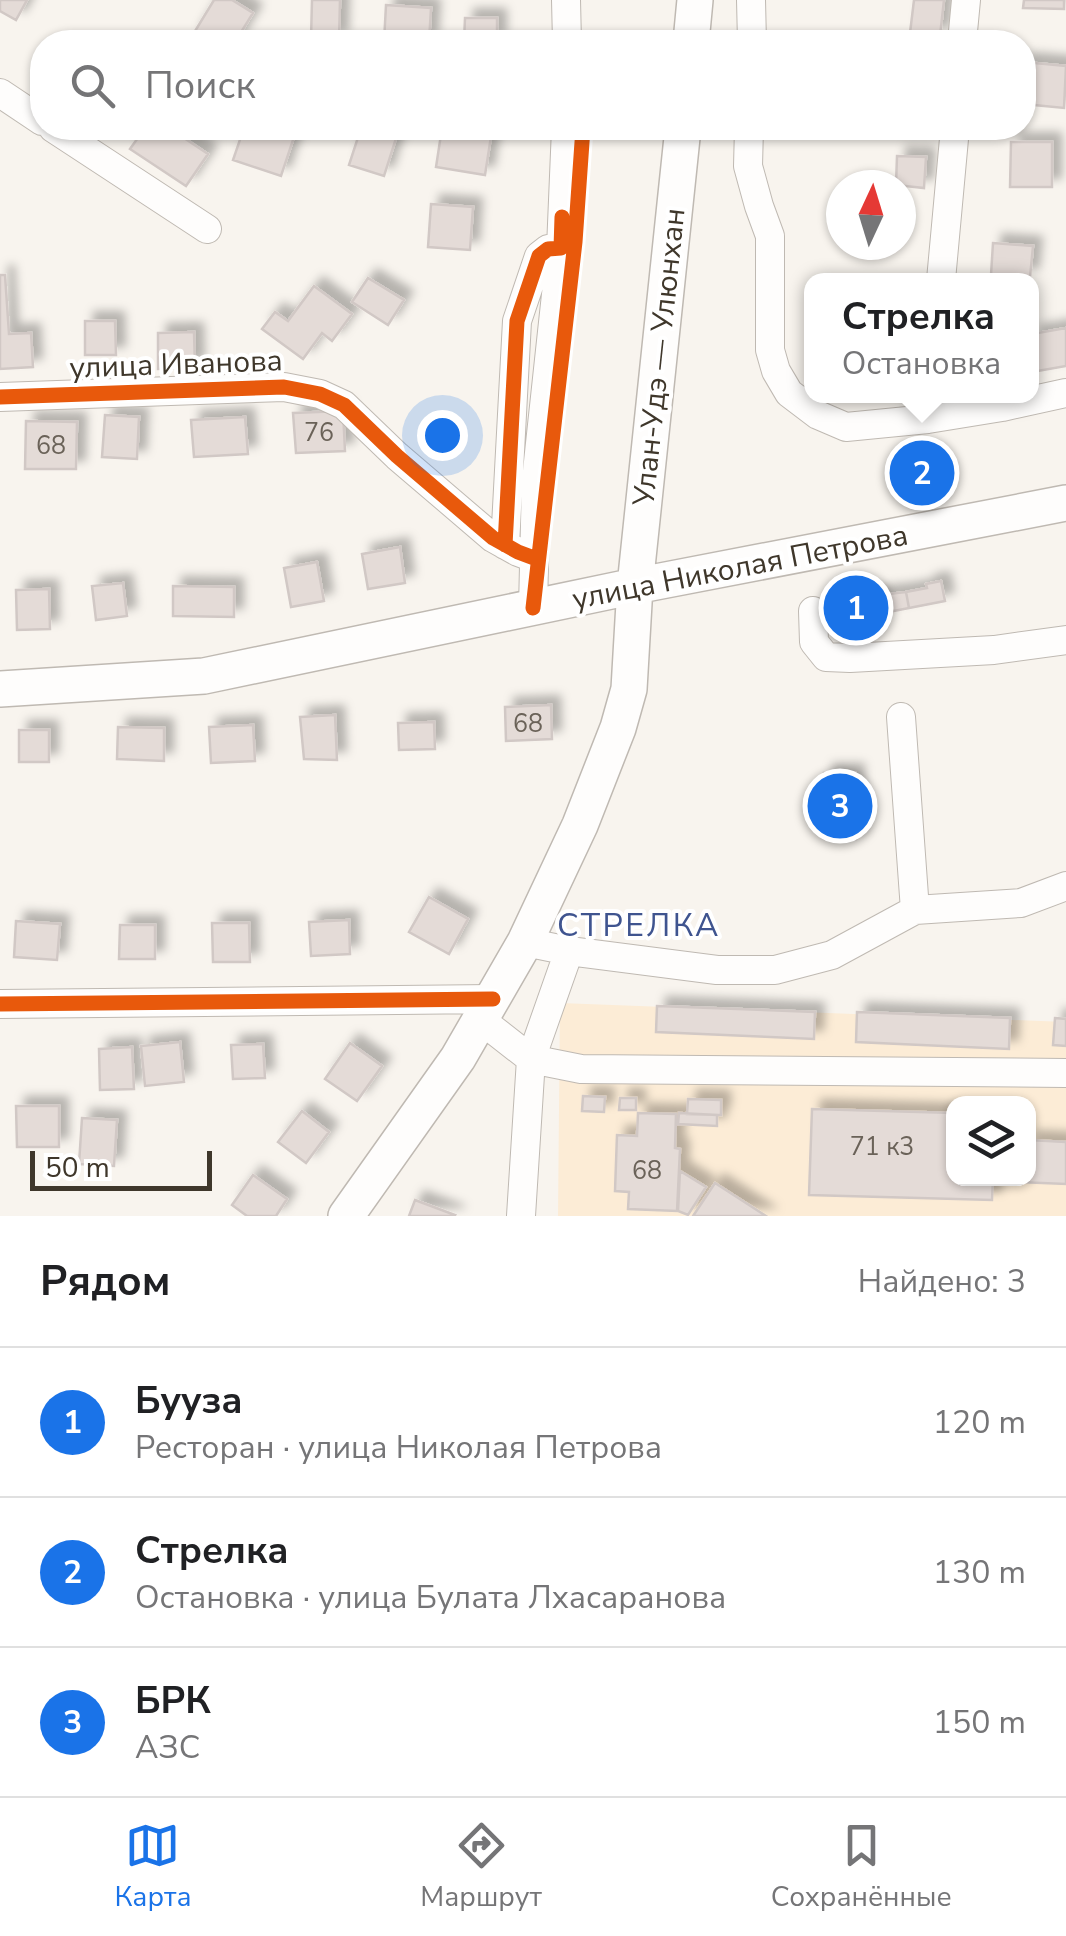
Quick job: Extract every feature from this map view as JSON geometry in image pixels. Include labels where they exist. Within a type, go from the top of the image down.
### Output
[{"type":"main road","points":[[692,30],[695,0]]},
{"type":"main road","name":"Улан-Удэ — Улюнхан","points":[[346,1216],[458,1058],[525,942],[580,825],[618,728],[628,689],[635,586],[682,140]]},
{"type":"main road","name":"улица Николая Петрова","points":[[0,689],[204,676],[635,586],[1066,503]]},
{"type":"street","points":[[566,0],[567,30]]},
{"type":"street","points":[[750,0],[751,30]]},
{"type":"street","points":[[963,30],[966,0]]},
{"type":"street","points":[[0,93],[30,113]]},
{"type":"street","points":[[70,140],[206,229]]},
{"type":"street","points":[[533,608],[536,481],[561,248],[566,140]]},
{"type":"street","points":[[749,140],[748,166],[770,236],[770,350],[789,393],[818,416],[846,427],[929,407],[1002,407],[1019,403]]},
{"type":"street","points":[[942,273],[954,140]]},
{"type":"street","points":[[505,545],[518,321],[539,256],[561,248]]},
{"type":"street","name":"улица Иванова","points":[[0,397],[284,387],[320,394],[344,406],[397,456],[505,545],[534,558]]},
{"type":"street","points":[[1039,398],[1066,392]]},
{"type":"street","points":[[813,611],[814,642],[826,657],[994,650],[1066,640]]},
{"type":"street","points":[[901,717],[915,910]]},
{"type":"street","points":[[525,942],[717,970],[775,970],[832,956],[915,910],[1020,903],[1066,886]]},
{"type":"street","points":[[521,1216],[531,1059],[569,951]]},
{"type":"street","points":[[0,1004],[487,1009],[531,1059],[581,1070],[1066,1072]]},
{"type":"shaded area","points":[[560,1003],[1066,1022],[1066,1216],[558,1216]]},
{"type":"building","points":[[0,0],[27,0],[16,20],[0,11]]},
{"type":"building","points":[[214,0],[232,0],[253,13],[242,30],[196,30]]},
{"type":"building","points":[[312,0],[340,0],[339,30],[311,30]]},
{"type":"building","points":[[914,0],[944,0],[941,30],[910,30]]},
{"type":"building","points":[[1024,0],[1064,0],[1064,9],[1023,8]]},
{"type":"building","points":[[386,5],[431,8],[430,30],[385,30]]},
{"type":"building","points":[[465,18],[497,18],[497,30],[464,30]]},
{"type":"building","points":[[1036,63],[1066,66],[1064,108],[1036,105]]},
{"type":"building","points":[[136,140],[187,140],[208,154],[186,186],[130,149]]},
{"type":"building","points":[[240,140],[293,140],[281,176],[233,160]]},
{"type":"building","points":[[357,140],[395,140],[384,176],[349,165]]},
{"type":"building","points":[[440,140],[490,140],[485,175],[436,167]]},
{"type":"building","points":[[1011,142],[1052,142],[1052,187],[1010,187]]},
{"type":"building","points":[[897,156],[926,157],[924,188],[916,187],[916,170],[897,170]]},
{"type":"building","points":[[431,204],[473,207],[470,250],[428,247]]},
{"type":"building","points":[[993,243],[1033,246],[1030,273],[991,273]]},
{"type":"building","points":[[0,275],[5,275],[9,334],[31,333],[33,367],[0,369]]},
{"type":"building","points":[[368,278],[404,300],[388,325],[352,302]]},
{"type":"building","points":[[314,286],[352,314],[332,341],[322,333],[303,359],[262,329],[275,312],[288,321]]},
{"type":"building","points":[[85,321],[115,321],[116,355],[85,355]]},
{"type":"building","points":[[1066,328],[1066,366],[1039,371],[1039,333]]},
{"type":"building","points":[[194,332],[195,368],[158,369],[158,333]]},
{"type":"building","points":[[343,411],[345,451],[296,453],[293,413]]},
{"type":"building","points":[[105,415],[139,417],[137,459],[102,457]]},
{"type":"building","points":[[245,417],[248,454],[194,457],[191,420]]},
{"type":"building","points":[[26,421],[77,422],[76,469],[25,469]]},
{"type":"building","points":[[400,547],[405,583],[368,589],[362,554]]},
{"type":"building","points":[[317,562],[324,601],[291,607],[284,568]]},
{"type":"building","points":[[941,581],[945,601],[909,608],[906,592]]},
{"type":"building","points":[[123,583],[127,616],[96,620],[92,586]]},
{"type":"building","points":[[173,586],[234,587],[234,617],[173,616]]},
{"type":"building","points":[[49,589],[50,629],[17,630],[16,590]]},
{"type":"building","points":[[906,592],[909,608],[838,622],[835,600]]},
{"type":"building","points":[[551,705],[552,739],[506,741],[505,707]]},
{"type":"building","points":[[335,715],[337,760],[304,759],[300,717]]},
{"type":"building","points":[[434,722],[435,749],[399,750],[398,723]]},
{"type":"building","points":[[253,725],[255,761],[211,763],[209,727]]},
{"type":"building","points":[[118,727],[164,728],[164,761],[117,759]]},
{"type":"building","points":[[19,730],[49,730],[49,762],[19,762]]},
{"type":"building","points":[[824,773],[855,773],[856,839],[825,839]]},
{"type":"building","points":[[429,897],[468,919],[449,954],[409,932]]},
{"type":"building","points":[[349,920],[350,954],[311,956],[309,922]]},
{"type":"building","points":[[16,921],[60,924],[57,960],[14,957]]},
{"type":"building","points":[[212,923],[249,923],[250,962],[213,962]]},
{"type":"building","points":[[120,925],[155,925],[155,959],[119,959]]},
{"type":"building","points":[[657,1006],[815,1012],[814,1039],[656,1032]]},
{"type":"building","points":[[857,1012],[1010,1018],[1009,1049],[856,1042]]},
{"type":"building","points":[[1055,1018],[1066,1019],[1066,1046],[1053,1045]]},
{"type":"building","points":[[180,1042],[184,1082],[145,1086],[141,1046]]},
{"type":"building","points":[[350,1043],[382,1066],[357,1101],[325,1079]]},
{"type":"building","points":[[263,1044],[265,1078],[233,1079],[231,1045]]},
{"type":"building","points":[[132,1047],[134,1089],[100,1090],[99,1049]]},
{"type":"building","points":[[583,1096],[605,1097],[604,1112],[582,1111]]},
{"type":"building","points":[[620,1098],[636,1098],[636,1110],[619,1110]]},
{"type":"building","points":[[688,1099],[721,1100],[721,1115],[687,1114]]},
{"type":"building","points":[[16,1106],[59,1106],[59,1147],[17,1147]]},
{"type":"building","points":[[812,1109],[946,1113],[946,1186],[993,1186],[992,1200],[809,1195]]},
{"type":"building","points":[[302,1111],[329,1132],[306,1163],[278,1142]]},
{"type":"building","points":[[638,1113],[676,1114],[675,1148],[680,1149],[677,1211],[628,1209],[629,1192],[615,1191],[617,1135],[637,1136]]},
{"type":"building","points":[[679,1113],[717,1115],[717,1126],[678,1124]]},
{"type":"building","points":[[82,1118],[117,1120],[114,1166],[79,1164]]},
{"type":"building","points":[[1036,1140],[1066,1142],[1066,1184],[1036,1183]]},
{"type":"building","points":[[680,1171],[706,1187],[688,1215],[678,1211]]},
{"type":"building","points":[[253,1175],[287,1199],[276,1216],[247,1216],[232,1205]]},
{"type":"building","points":[[715,1183],[766,1216],[693,1216]]},
{"type":"building","points":[[415,1200],[455,1215],[409,1216]]},
{"type":"cycle path","points":[[533,608],[575,242],[582,140]]},
{"type":"cycle path","points":[[505,545],[517,321],[539,256],[548,249],[561,248],[562,217]]},
{"type":"cycle path","points":[[0,397],[284,387],[320,394],[344,405],[493,538],[534,558]]},
{"type":"cycle path","points":[[0,1004],[493,999]]},
{"type":"place","name":"Стрелка","points":[[922,473]]},
{"type":"place","name":"Бууза","points":[[856,608]]},
{"type":"place","name":"БРК","points":[[840,806]]},
{"type":"district","name":"СТРЕЛКА","points":[[639,925]]}]
